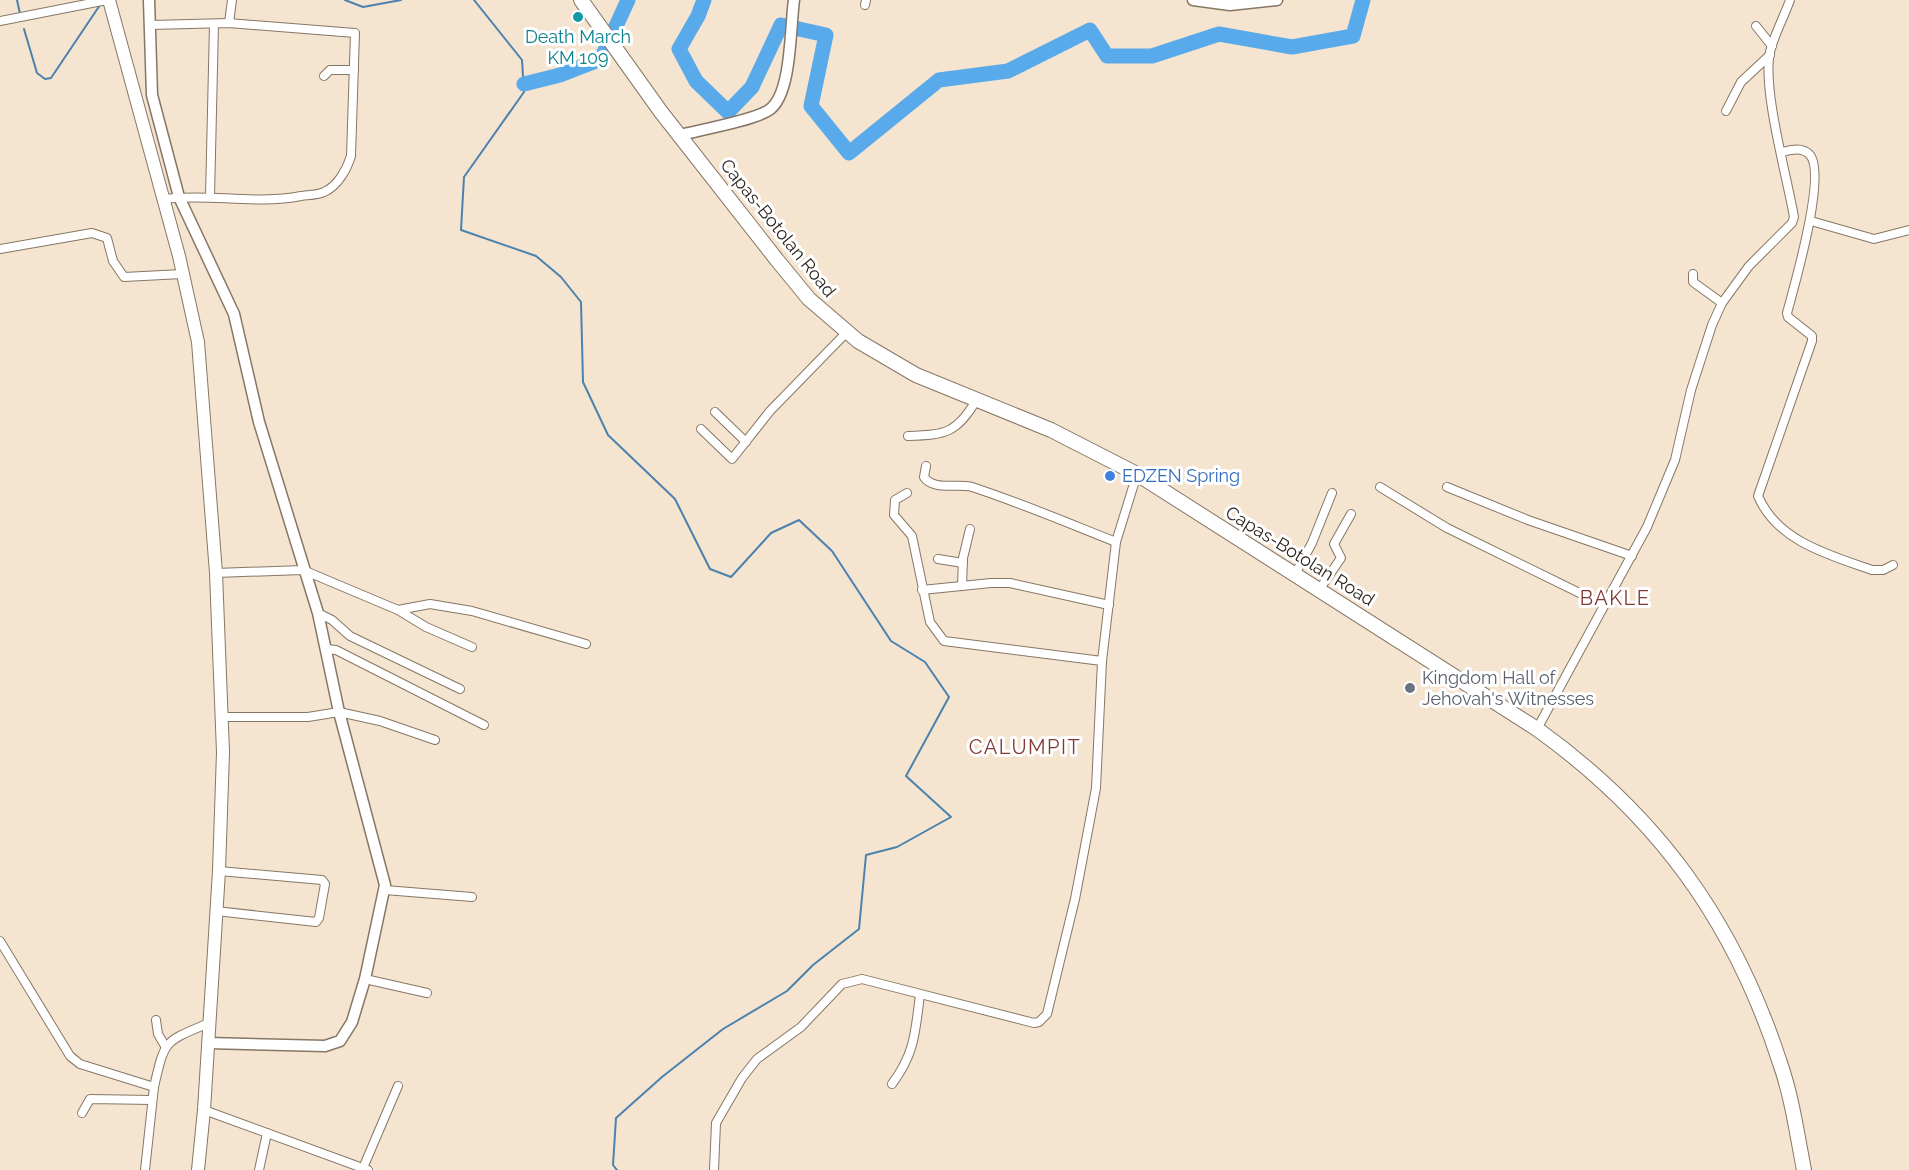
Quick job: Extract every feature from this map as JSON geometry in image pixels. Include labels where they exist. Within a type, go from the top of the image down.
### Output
[{"type":"main road","points":[[108,0],[163,199],[198,342],[216,573],[223,717],[219,871],[198,1170]]},
{"type":"main road","name":"Capas-Botolan Road","points":[[581,0],[680,135],[809,299],[847,332],[916,375],[1051,430],[1137,474],[1537,729],[1584,763],[1625,800],[1653,831],[1727,935],[1754,993],[1781,1064],[1804,1170]]},
{"type":"street","points":[[0,21],[108,0]]},
{"type":"street","points":[[149,0],[154,102],[178,196],[234,314],[259,422],[318,614],[339,712],[384,890],[365,979],[352,1022],[344,1037],[333,1044],[208,1043]]},
{"type":"street","points":[[230,23],[232,0]]},
{"type":"street","points":[[1193,0],[1212,4],[1277,0]]},
{"type":"street","points":[[1537,729],[1632,556],[1675,460],[1695,377],[1712,325],[1722,303],[1749,266],[1792,223],[1794,217],[1771,96],[1770,56],[1790,0]]},
{"type":"street","points":[[680,135],[756,116],[775,105],[784,86],[793,4]]},
{"type":"street","points":[[150,25],[230,23],[355,33],[351,156],[345,172],[325,192],[287,199],[231,200],[210,196],[178,196],[163,199]]},
{"type":"street","points":[[210,196],[214,24]]},
{"type":"street","points":[[1756,26],[1772,46]]},
{"type":"street","points":[[1726,111],[1741,81],[1770,56]]},
{"type":"street","points":[[324,76],[330,69],[354,70]]},
{"type":"street","points":[[136,104],[154,102]]},
{"type":"street","points":[[1782,152],[1799,149],[1809,153],[1814,162],[1811,221],[1802,246],[1787,313],[1788,317],[1812,336],[1812,341],[1758,496],[1773,522],[1793,538],[1872,570],[1883,570],[1893,565]]},
{"type":"street","points":[[1811,221],[1874,239],[1909,230]]},
{"type":"street","points":[[0,249],[92,233],[108,238],[113,261],[124,277],[182,274]]},
{"type":"street","points":[[1693,274],[1693,282],[1722,303]]},
{"type":"street","points":[[701,429],[730,459],[770,411],[847,332]]},
{"type":"street","points":[[908,436],[944,434],[966,418],[977,399]]},
{"type":"street","points":[[715,412],[746,442]]},
{"type":"street","points":[[926,466],[924,477],[927,481],[943,486],[969,486],[1116,542]]},
{"type":"street","points":[[714,1170],[716,1124],[742,1078],[757,1059],[801,1027],[842,984],[862,979],[1034,1023],[1039,1022],[1047,1014],[1076,899],[1096,788],[1102,661],[1116,542],[1137,474]]},
{"type":"street","points":[[1380,487],[1447,528],[1604,605]]},
{"type":"street","points":[[1447,487],[1632,556]]},
{"type":"street","points":[[1294,574],[1312,543],[1332,493]]},
{"type":"street","points":[[907,494],[895,500],[894,515],[912,536],[930,622],[940,638],[948,644],[1102,661]]},
{"type":"street","points":[[1319,590],[1341,558],[1334,543],[1350,514]]},
{"type":"street","points":[[962,586],[963,563],[970,529]]},
{"type":"street","points":[[938,559],[963,563]]},
{"type":"street","points":[[216,573],[303,570],[398,610],[426,627],[472,647]]},
{"type":"street","points":[[922,590],[1010,583],[1109,605]]},
{"type":"street","points":[[398,610],[430,604],[472,611],[586,644]]},
{"type":"street","points":[[318,614],[332,621],[350,636],[460,689]]},
{"type":"street","points":[[326,649],[336,650],[484,725]]},
{"type":"street","points":[[223,717],[308,717],[339,712],[380,721],[435,740]]},
{"type":"street","points":[[216,911],[316,922],[319,918],[325,884],[322,880],[219,871]]},
{"type":"street","points":[[384,890],[472,897]]},
{"type":"street","points":[[0,942],[72,1059],[154,1087]]},
{"type":"street","points":[[365,979],[427,993]]},
{"type":"street","points":[[891,1084],[909,1059],[920,995]]},
{"type":"street","points":[[156,1020],[158,1034],[165,1046]]},
{"type":"street","points":[[145,1170],[154,1087],[165,1046],[173,1038],[209,1023]]},
{"type":"street","points":[[204,1110],[365,1169],[398,1086]]},
{"type":"street","points":[[82,1113],[90,1098],[152,1100]]},
{"type":"street","points":[[259,1170],[267,1133]]},
{"type":"waterway","points":[[17,0],[20,14]]},
{"type":"waterway","points":[[345,0],[363,7],[401,0]]},
{"type":"waterway","points":[[474,0],[522,60],[524,92],[464,177],[461,230],[536,256],[561,277],[581,302],[583,382],[608,435],[675,499],[710,569],[731,577],[771,533],[799,520],[832,551],[891,641],[925,662],[949,697],[906,776],[951,817],[897,847],[866,855],[859,929],[813,965],[787,991],[723,1029],[662,1077],[616,1118],[613,1165],[617,1170]]},
{"type":"waterway","points":[[524,84],[560,75],[601,59],[628,0]]},
{"type":"waterway","points":[[704,0],[698,16],[679,49],[696,81],[728,112],[752,87],[781,25],[826,35],[811,106],[849,153],[939,80],[1008,71],[1090,30],[1107,56],[1152,56],[1219,34],[1292,47],[1353,36],[1363,0]]},
{"type":"waterway","points":[[24,29],[37,73],[45,79],[51,78],[100,5]]},
{"type":"place","name":"Death March KM 109","points":[[578,17]]},
{"type":"place","name":"EDZEN Spring","points":[[1110,476]]},
{"type":"place","name":"Kingdom Hall of Jehovah's Witnesses","points":[[1410,688]]},
{"type":"district","name":"BAKLE","points":[[1615,598]]},
{"type":"district","name":"CALUMPIT","points":[[1025,747]]}]
